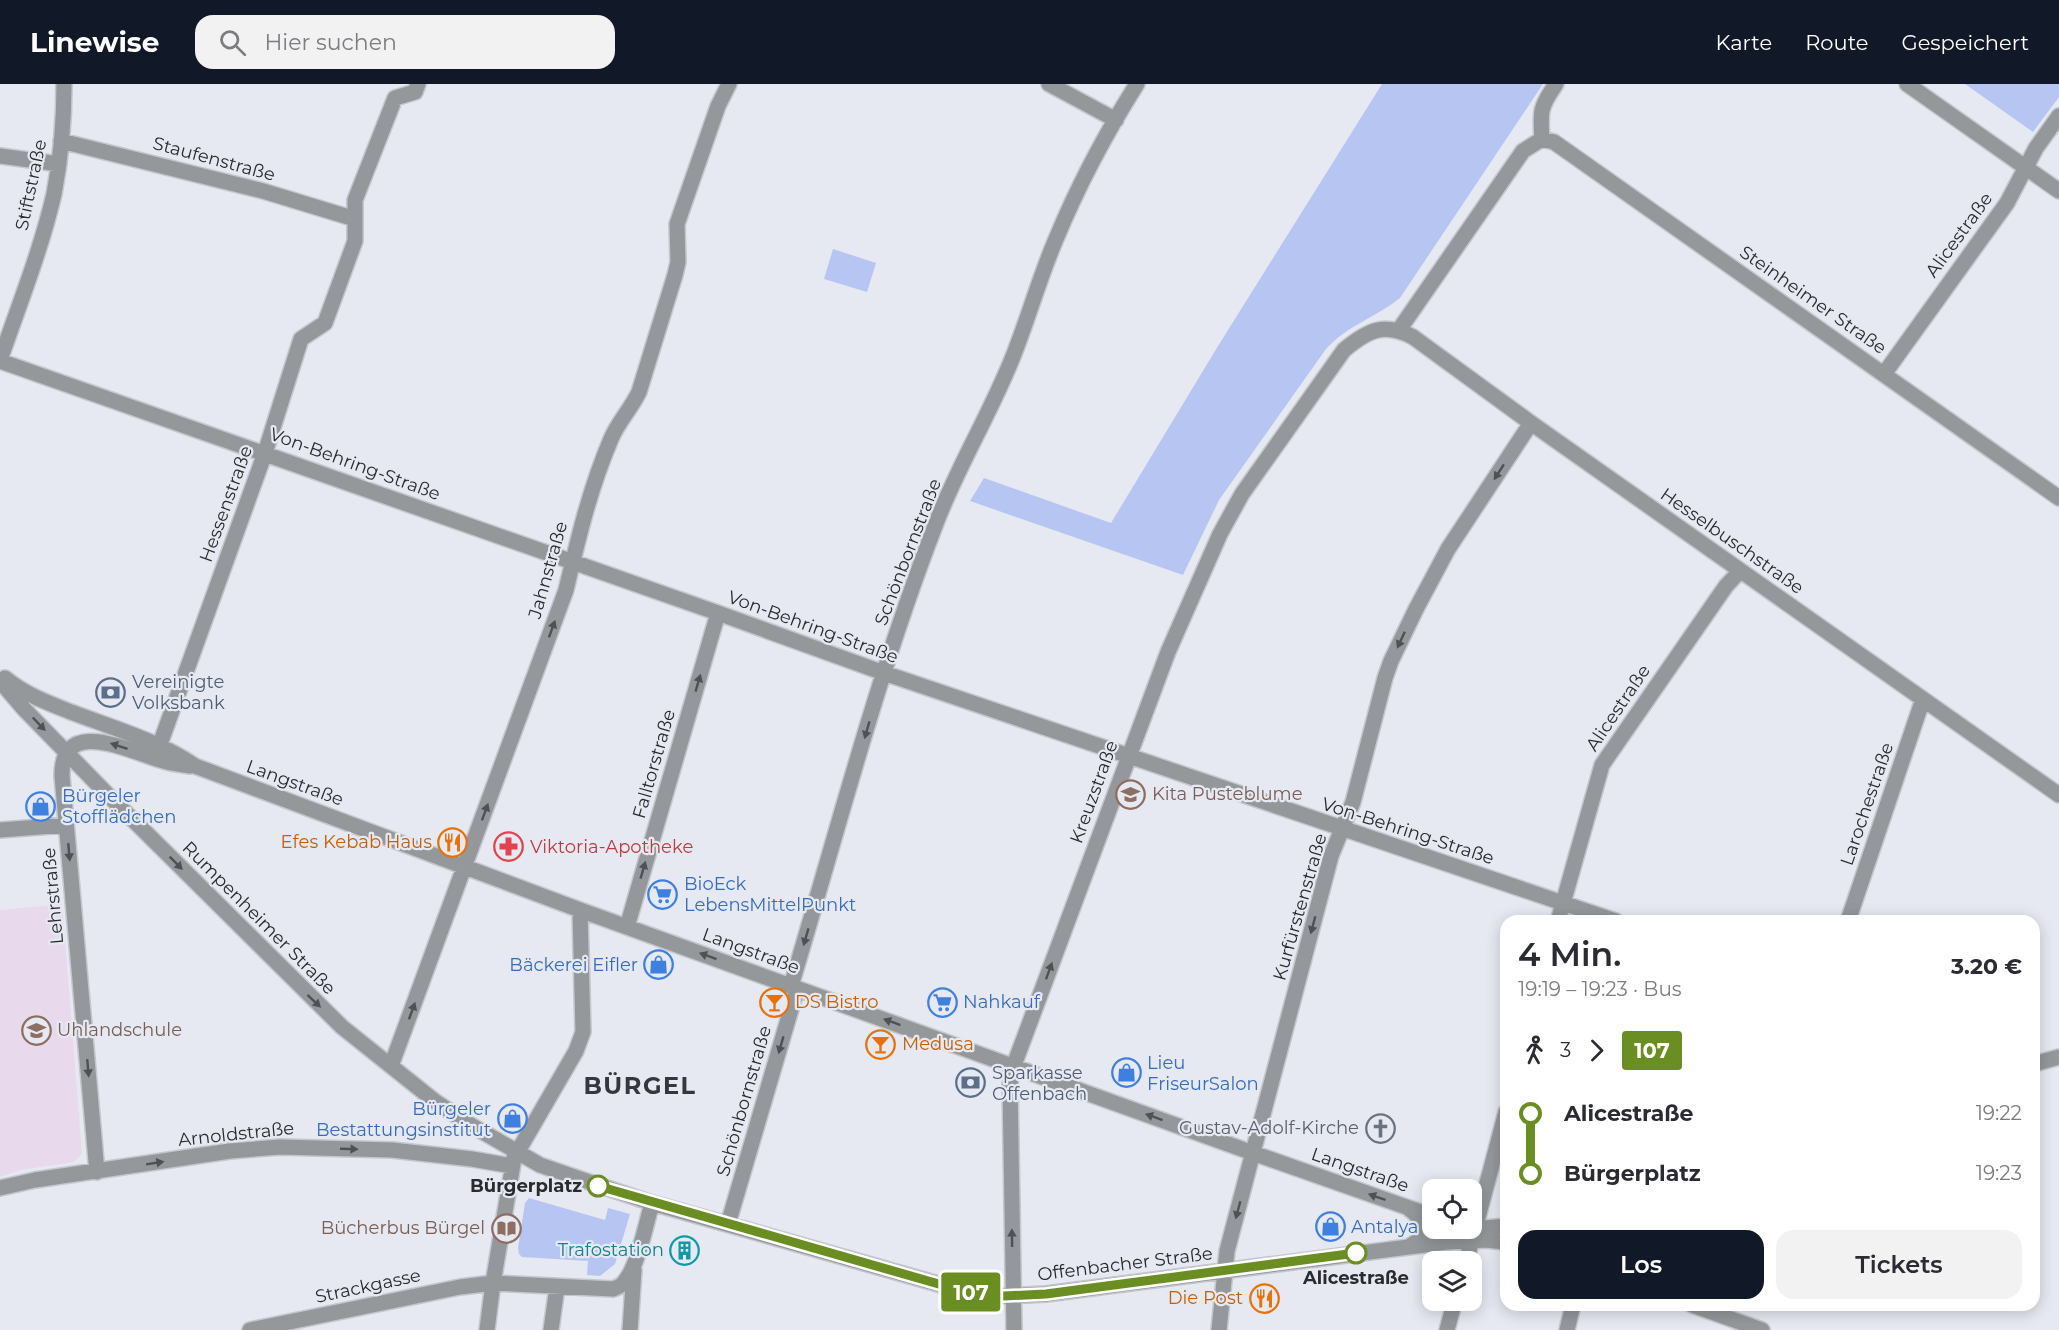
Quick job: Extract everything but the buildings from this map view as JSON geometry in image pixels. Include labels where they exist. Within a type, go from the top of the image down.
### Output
[{"type":"street","name":"Stiftstraße","points":[[0,360],[46,222],[59,164],[63,84]]},
{"type":"street","name":"Hessenstraße","points":[[157,752],[265,453],[301,339],[326,323],[355,241],[355,200],[395,98],[415,92],[418,84]]},
{"type":"street","name":"Jahnstraße","points":[[391,1066],[566,590],[580,528],[610,440],[639,392],[678,262],[677,224],[718,106],[729,84]]},
{"type":"street","points":[[1049,84],[1116,120]]},
{"type":"street","name":"Schönbornstraße","points":[[728,1224],[884,673],[936,523],[1010,363],[1055,240],[1116,120],[1137,84]]},
{"type":"street","points":[[1399,330],[1523,151],[1542,139],[1540,112],[1556,84]]},
{"type":"street","points":[[1907,84],[2059,191]]},
{"type":"street","name":"Alicestraße","points":[[1884,374],[2007,203],[2036,148],[2059,116]]},
{"type":"street","name":"Steinheimer Straße","points":[[1542,139],[1554,142],[2059,498]]},
{"type":"street","name":"Staufenstraße","points":[[61,141],[263,191],[355,219]]},
{"type":"street","points":[[0,156],[59,164]]},
{"type":"street","name":"Hesselbuschstraße","points":[[1379,329],[1399,330],[1413,337],[1531,423],[2059,795]]},
{"type":"street","name":"Kreuzstraße","points":[[1014,1330],[1010,1084],[1014,1065],[1172,644],[1231,511],[1344,350],[1360,337],[1379,329]]},
{"type":"street","name":"Von-Behring-Straße","points":[[0,360],[884,673],[1598,915]]},
{"type":"street","name":"Kurfürstenstraße","points":[[1220,1330],[1227,1251],[1331,856],[1353,802],[1385,678],[1407,627],[1448,549],[1531,423]]},
{"type":"street","name":"Alicestraße","points":[[1560,915],[1602,765],[1726,586],[1740,571]]},
{"type":"street","name":"Falltorstraße","points":[[627,927],[718,613]]},
{"type":"street","name":"Langstraße","points":[[0,673],[11,683],[40,700],[157,752],[181,756],[195,766],[580,910],[1422,1212]]},
{"type":"street","name":"Rumpenheimer Straße","points":[[0,681],[67,753],[342,1027],[436,1102],[514,1159]]},
{"type":"street","name":"Larochestraße","points":[[1850,915],[1923,699]]},
{"type":"street","points":[[67,753],[81,742],[93,741],[157,752]]},
{"type":"street","name":"Lehrstraße","points":[[67,753],[62,768],[66,825],[97,1172]]},
{"type":"street","points":[[0,830],[66,825]]},
{"type":"street","points":[[487,1330],[514,1159],[576,1051],[583,1032],[580,910]]},
{"type":"street","points":[[2040,1062],[2059,1057]]},
{"type":"street","points":[[2040,1064],[2059,1064]]},
{"type":"street","points":[[1482,1199],[1500,1134]]},
{"type":"street","name":"Arnoldstraße","points":[[0,1188],[35,1180],[230,1151],[280,1147],[414,1152],[472,1159],[514,1159]]},
{"type":"street","points":[[493,1283],[613,1289],[626,1281],[634,1263],[652,1203],[540,1165],[514,1159]]},
{"type":"street","name":"Offenbacher Straße","points":[[652,1203],[963,1291],[1013,1296],[1224,1271],[1410,1246],[1439,1239]]},
{"type":"street","points":[[1405,1206],[1419,1216],[1421,1223],[1421,1237],[1410,1246]]},
{"type":"street","points":[[1482,1230],[1500,1227]]},
{"type":"street","name":"Offenbacher Straße","points":[[1482,1234],[1500,1240]]},
{"type":"street","points":[[630,1330],[634,1263]]},
{"type":"street","name":"Strackgasse","points":[[250,1330],[278,1327],[460,1287],[493,1283]]},
{"type":"street","points":[[551,1330],[557,1287]]},
{"type":"street","points":[[1447,1330],[1452,1311]]},
{"type":"street","points":[[1566,1330],[1571,1311]]},
{"type":"street","points":[[1709,1311],[1762,1330]]},
{"type":"shaded area","points":[[1382,84],[1543,84],[1400,298],[1343,334],[1326,349],[1219,500],[1183,575],[970,501],[984,478],[1111,523],[1218,346]]},
{"type":"shaded area","points":[[1965,84],[2059,84],[2059,97],[2033,132]]},
{"type":"shaded area","points":[[833,249],[876,263],[867,292],[824,279]]},
{"type":"shaded area","name":"Uhlandschule","points":[[62,904],[82,1153],[74,1162],[20,1170],[0,1177],[0,910]]},
{"type":"shaded area","name":"Bürgerplatz","points":[[529,1198],[605,1220],[608,1208],[630,1214],[615,1264],[600,1276],[587,1275],[588,1261],[522,1257],[518,1248],[525,1203]]},
{"type":"bus line","name":"107","points":[[598,1186],[977,1294],[1028,1296],[1356,1253]]},
{"type":"place","name":"Vereinigte Volksbank","points":[[111,692]]},
{"type":"place","name":"Kita Pusteblume","points":[[1131,794]]},
{"type":"place","name":"Bürgeler Stofflädchen","points":[[41,806]]},
{"type":"place","name":"Efes Kebab Haus","points":[[453,842]]},
{"type":"place","name":"Viktoria-Apotheke","points":[[509,847]]},
{"type":"place","name":"BioEck LebensMittelPunkt","points":[[663,894]]},
{"type":"place","name":"Bäckerei Eifler","points":[[659,965]]},
{"type":"place","name":"DS Bistro","points":[[774,1002]]},
{"type":"place","name":"Nahkauf","points":[[942,1002]]},
{"type":"place","name":"Uhlandschule","points":[[36,1030]]},
{"type":"place","name":"Medusa","points":[[881,1044]]},
{"type":"place","name":"Lieu FriseurSalon","points":[[1126,1073]]},
{"type":"place","name":"Sparkasse Offenbach","points":[[971,1083]]},
{"type":"place","name":"Bürgeler Bestattungsinstitut","points":[[512,1119]]},
{"type":"place","name":"Gustav-Adolf-Kirche","points":[[1380,1128]]},
{"type":"place","name":"Bürgerplatz","points":[[598,1186]]},
{"type":"place","name":"Antalya","points":[[1330,1227]]},
{"type":"place","name":"Bücherbus Bürgel","points":[[506,1228]]},
{"type":"place","name":"Trafostation","points":[[685,1250]]},
{"type":"place","name":"Alicestraße","points":[[1356,1253]]},
{"type":"place","name":"Die Post","points":[[1264,1298]]},
{"type":"district","name":"BÜRGEL","points":[[640,1085]]}]
